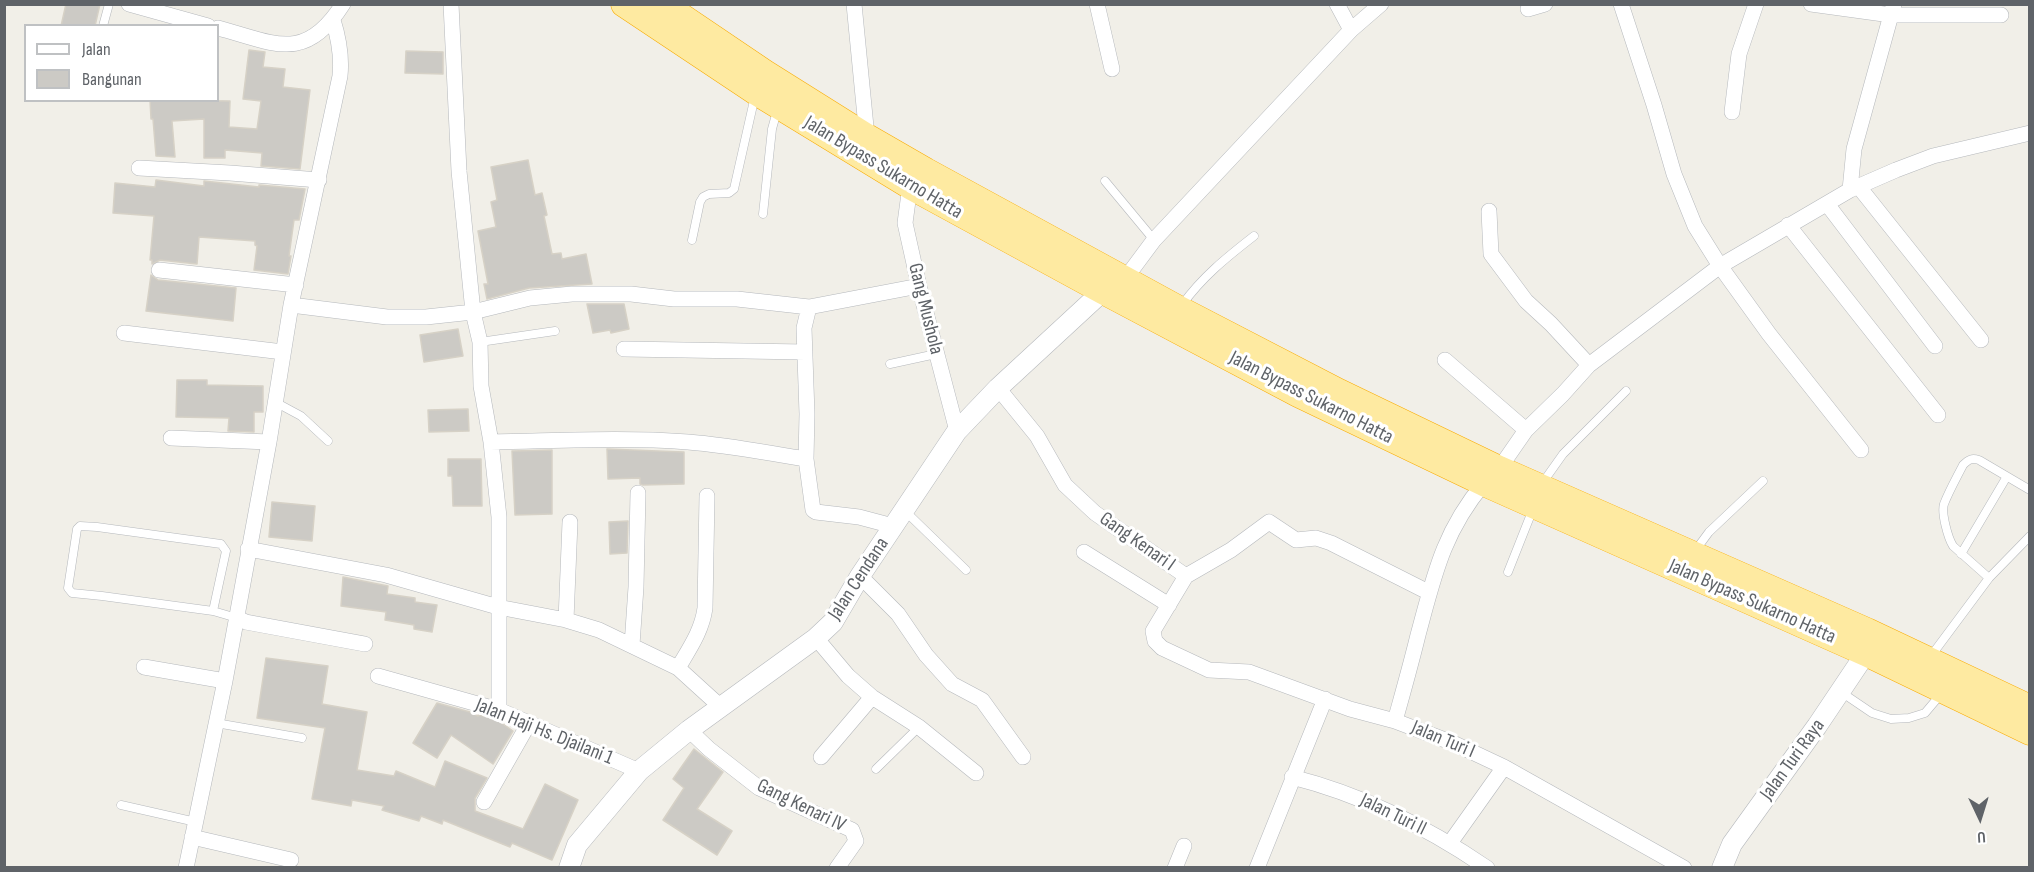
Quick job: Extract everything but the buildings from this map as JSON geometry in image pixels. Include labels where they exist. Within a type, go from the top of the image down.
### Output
[{"type":"highway","name":"Jalan Bypass Sukarno Hatta","points":[[624,4],[761,82],[867,137],[1179,309],[1339,392],[1491,476]]},
{"type":"highway","name":"Jalan Bypass Sukarno Hatta","points":[[663,4],[761,82],[778,105],[910,186],[1102,291],[1298,394],[1537,497],[2030,732]]},
{"type":"highway","name":"Jalan Bypass Sukarno Hatta","points":[[1537,497],[1692,554],[2030,708]]},
{"type":"street","points":[[129,4],[201,24]]},
{"type":"street","points":[[219,28],[283,46],[305,42],[333,20],[343,4]]},
{"type":"street","points":[[451,4],[459,171],[473,312],[480,342],[481,386],[491,442],[499,517],[499,710]]},
{"type":"street","points":[[854,4],[867,137]]},
{"type":"street","points":[[1097,4],[1112,69]]},
{"type":"street","points":[[1337,4],[1351,30]]},
{"type":"street","points":[[1125,279],[1154,240],[1351,30],[1381,4]]},
{"type":"street","points":[[1528,9],[1545,4]]},
{"type":"street","points":[[1621,4],[1674,174],[1695,226],[1720,266],[1769,334],[1861,450]]},
{"type":"street","points":[[1732,112],[1739,54],[1756,4]]},
{"type":"street","points":[[1811,4],[2001,15]]},
{"type":"street","points":[[1892,10],[1854,149],[1855,189],[1981,340]]},
{"type":"street","points":[[186,867],[237,618],[291,305],[342,62],[340,44],[333,20]]},
{"type":"street","name":"Jalan Turi I","points":[[1684,867],[1504,767],[1453,743],[1395,721],[1428,592],[1438,559],[1450,532],[1470,499],[1491,476],[1526,430],[1589,365],[1720,266],[1788,225],[1896,170],[1933,156],[2030,134]]},
{"type":"street","points":[[140,168],[319,180]]},
{"type":"street","name":"Gang Mushola","points":[[910,186],[905,223],[957,431]]},
{"type":"street","points":[[1827,204],[1935,346]]},
{"type":"street","points":[[1489,211],[1491,254],[1526,302],[1551,324],[1589,365]]},
{"type":"street","points":[[1788,225],[1938,416]]},
{"type":"street","points":[[159,270],[296,285]]},
{"type":"street","points":[[291,305],[387,317],[426,317],[473,312],[530,298],[572,294],[631,294],[674,298],[737,299],[809,307],[919,286]]},
{"type":"street","name":"Jalan Cendana","points":[[569,867],[577,845],[639,771],[689,730],[816,638],[833,622],[860,576],[957,431],[998,388],[1102,291]]},
{"type":"street","points":[[809,307],[804,328],[806,459],[813,512],[859,517],[893,526]]},
{"type":"street","points":[[124,333],[283,352]]},
{"type":"street","points":[[624,349],[805,352]]},
{"type":"street","points":[[1445,360],[1526,430]]},
{"type":"street","name":"Gang Kenari I","points":[[998,388],[1036,436],[1065,485],[1095,513],[1186,576],[1153,631],[1155,641],[1162,648],[1209,670],[1249,672],[1350,709],[1395,721]]},
{"type":"street","points":[[171,438],[269,442]]},
{"type":"street","points":[[491,442],[645,440],[731,447],[806,459]]},
{"type":"street","points":[[632,645],[638,493]]},
{"type":"street","points":[[678,668],[704,619],[707,496]]},
{"type":"street","points":[[566,620],[570,522]]},
{"type":"street","points":[[1186,576],[1231,550],[1269,522],[1293,539],[1316,538],[1331,543],[1428,592]]},
{"type":"street","points":[[248,549],[386,575],[498,607],[566,620],[598,630],[678,668],[722,708]]},
{"type":"street","points":[[1084,552],[1169,605]]},
{"type":"street","points":[[860,576],[898,614],[926,654],[952,684],[982,700],[1023,757]]},
{"type":"street","points":[[237,618],[246,622],[365,644]]},
{"type":"street","points":[[816,638],[848,676],[872,697],[919,727],[976,774]]},
{"type":"street","name":"Jalan Turi Raya","points":[[1722,867],[1732,844],[1841,692],[1866,653]]},
{"type":"street","points":[[144,667],[225,681]]},
{"type":"street","name":"Jalan Haji Hs. Djailani 1","points":[[378,676],[499,710],[639,771]]},
{"type":"street","points":[[821,757],[872,697]]},
{"type":"street","points":[[1257,867],[1325,699]]},
{"type":"street","points":[[484,802],[530,723]]},
{"type":"street","name":"Gang Kenari IV","points":[[689,730],[709,749],[759,788],[852,830],[856,841],[837,867]]},
{"type":"street","points":[[1450,843],[1504,767]]},
{"type":"street","name":"Jalan Turi II","points":[[1292,777],[1324,785],[1391,812],[1450,843],[1487,867]]},
{"type":"street","points":[[192,837],[291,860]]},
{"type":"street","points":[[1175,867],[1184,846]]},
{"type":"lane","points":[[104,24],[109,4]]},
{"type":"lane","points":[[692,240],[699,202],[703,197],[709,194],[729,193],[734,189],[761,82]]},
{"type":"lane","points":[[763,214],[772,129],[778,105]]},
{"type":"lane","points":[[1105,181],[1154,240]]},
{"type":"lane","points":[[1179,309],[1197,285],[1254,236]]},
{"type":"lane","points":[[480,342],[555,331]]},
{"type":"lane","points":[[890,364],[936,354]]},
{"type":"lane","points":[[1508,572],[1537,497],[1563,454],[1626,391]]},
{"type":"lane","points":[[275,402],[301,417],[328,441]]},
{"type":"lane","points":[[1989,578],[1961,554],[1949,540],[1943,508],[1968,460],[1976,459],[2030,490]]},
{"type":"lane","points":[[1961,554],[2006,478]]},
{"type":"lane","points":[[1692,554],[1709,532],[1763,481]]},
{"type":"lane","points":[[905,511],[966,570]]},
{"type":"lane","points":[[213,611],[226,550],[222,544],[97,526],[80,526],[76,529],[68,588],[72,594],[213,611],[237,618]]},
{"type":"lane","points":[[1928,660],[1989,578],[2030,536]]},
{"type":"lane","points":[[1841,692],[1872,713],[1891,719],[1909,718],[1924,713],[1944,690]]},
{"type":"lane","points":[[216,723],[302,738]]},
{"type":"lane","points":[[876,769],[919,727]]},
{"type":"lane","points":[[121,805],[196,822]]}]
